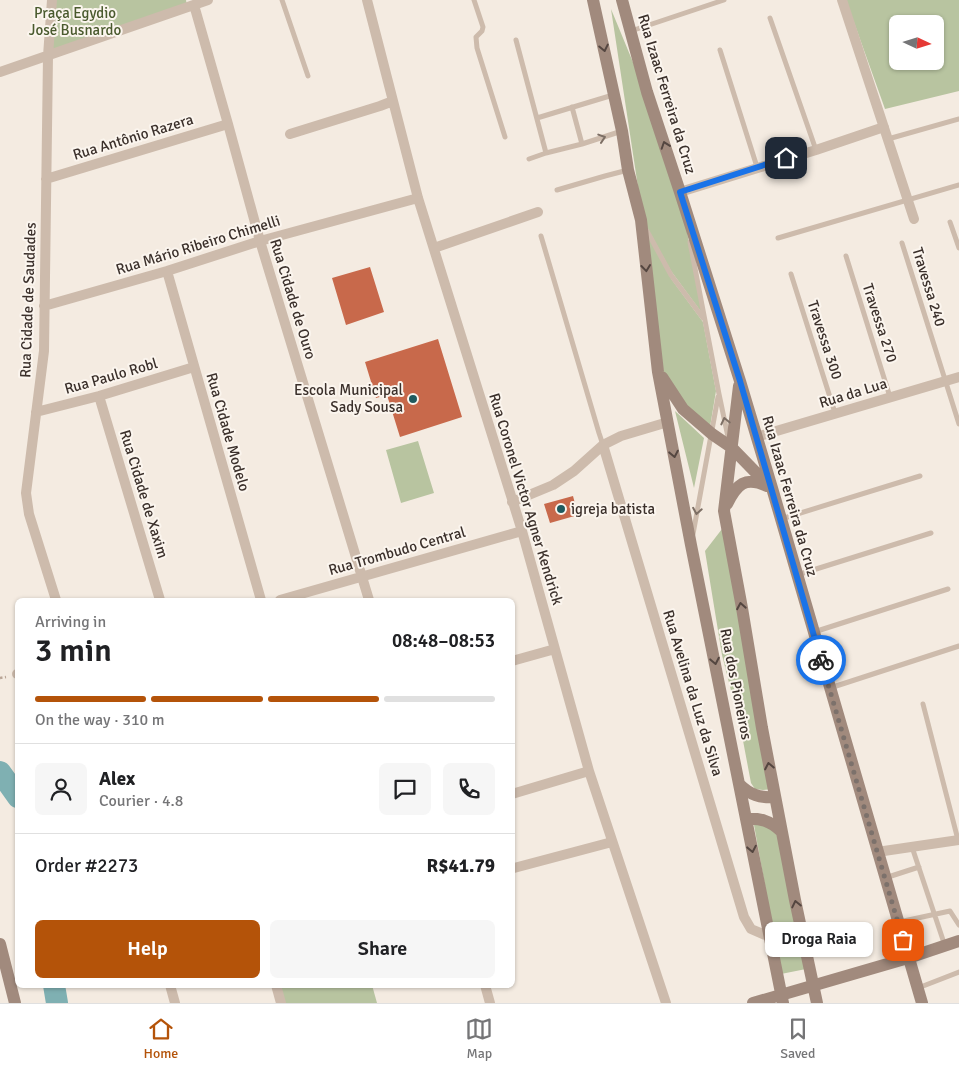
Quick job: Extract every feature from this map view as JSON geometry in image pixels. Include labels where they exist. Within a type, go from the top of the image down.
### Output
[{"type":"main road","points":[[594,0],[622,132],[628,170],[640,220],[658,372],[683,409],[712,434],[731,447],[772,488]]},
{"type":"main road","name":"Rua Izaac Ferreira da Cruz","points":[[622,0],[647,92],[740,381],[922,1003]]},
{"type":"main road","name":"Rua dos Pioneiros","points":[[658,372],[782,999]]},
{"type":"main road","name":"Rua dos Pioneiros","points":[[740,381],[724,511],[781,831],[817,1003]]},
{"type":"main road","points":[[724,511],[732,494],[739,486],[747,482],[757,482],[772,488]]},
{"type":"main road","points":[[739,784],[755,796],[775,797]]},
{"type":"main road","points":[[746,820],[756,818],[766,820],[774,824],[781,831]]},
{"type":"main road","points":[[753,1003],[782,999],[813,986],[959,942]]},
{"type":"main road","points":[[0,944],[12,1002]]},
{"type":"street","name":"Rua Cidade de Saudades","points":[[52,0],[48,56],[44,351],[26,493],[29,514],[55,598]]},
{"type":"street","points":[[0,72],[208,0]]},
{"type":"street","name":"Rua Coronel Victor Agner Kendrick","points":[[367,0],[418,198],[522,531],[588,771],[666,1003]]},
{"type":"street","points":[[842,0],[914,219]]},
{"type":"street","name":"Rua Cidade de Ouro","points":[[194,5],[260,241],[368,598]]},
{"type":"street","points":[[290,134],[393,101]]},
{"type":"street","name":"Rua Antônio Razera","points":[[46,179],[228,124]]},
{"type":"street","points":[[680,192],[884,127]]},
{"type":"street","name":"Rua Mário Ribeiro Chimelli","points":[[44,306],[166,271],[260,241],[418,198]]},
{"type":"street","points":[[434,248],[538,212]]},
{"type":"street","name":"Rua Cidade Modelo","points":[[166,271],[260,598]]},
{"type":"street","name":"Rua Paulo Robl","points":[[36,412],[194,368]]},
{"type":"street","name":"Rua da Lua","points":[[756,437],[959,377]]},
{"type":"street","name":"Rua Cidade de Xaxim","points":[[99,396],[159,598]]},
{"type":"street","points":[[512,502],[553,485],[574,471],[604,445],[621,436],[668,422]]},
{"type":"street","name":"Rua Avelina da Luz da Silva","points":[[604,445],[744,917],[751,930],[770,937]]},
{"type":"street","name":"Rua Trombudo Central","points":[[287,598],[522,531]]},
{"type":"street","points":[[515,660],[555,649]]},
{"type":"street","points":[[515,793],[588,771]]},
{"type":"street","points":[[877,852],[959,840]]},
{"type":"street","points":[[515,868],[612,842]]},
{"type":"street","points":[[171,988],[175,1003]]},
{"type":"street","points":[[278,988],[281,1003]]},
{"type":"street","points":[[486,988],[490,1003]]},
{"type":"lane","points":[[282,0],[308,76]]},
{"type":"lane","points":[[474,0],[483,27],[476,37],[477,48],[505,137]]},
{"type":"lane","points":[[630,31],[724,0]]},
{"type":"lane","points":[[770,18],[816,150]]},
{"type":"lane","points":[[516,40],[546,153]]},
{"type":"lane","points":[[720,50],[757,167]]},
{"type":"lane","points":[[537,118],[614,95]]},
{"type":"lane","points":[[572,108],[582,144]]},
{"type":"lane","points":[[887,139],[959,119]]},
{"type":"lane","points":[[529,159],[622,132]]},
{"type":"lane","points":[[557,190],[628,170]]},
{"type":"lane","points":[[778,238],[959,185]]},
{"type":"lane","points":[[680,192],[731,447]]},
{"type":"lane","points":[[640,220],[671,275],[705,320]]},
{"type":"lane","points":[[950,222],[959,248]]},
{"type":"lane","points":[[540,236],[599,434],[604,445]]},
{"type":"lane","name":"Travessa 240","points":[[902,243],[959,424]]},
{"type":"lane","name":"Travessa 270","points":[[846,256],[891,397]]},
{"type":"lane","name":"Travessa 300","points":[[791,274],[835,414]]},
{"type":"lane","points":[[691,545],[719,394]]},
{"type":"lane","points":[[780,519],[920,476]]},
{"type":"lane","points":[[796,576],[932,533]]},
{"type":"lane","points":[[814,632],[948,589]]},
{"type":"lane","points":[[829,688],[959,646]]},
{"type":"lane","points":[[923,704],[959,840]]},
{"type":"lane","points":[[912,847],[945,946]]},
{"type":"lane","points":[[885,878],[919,867]]},
{"type":"lane","points":[[898,922],[950,911],[959,925]]},
{"type":"lane","points":[[917,989],[959,972]]},
{"type":"path","points":[[0,678],[14,675]]},
{"type":"green space","name":"Praça Egydio José Busnardo","points":[[54,0],[186,0],[187,6],[49,54]]},
{"type":"green space","points":[[846,0],[959,0],[959,91],[885,109]]},
{"type":"green space","points":[[611,9],[649,101],[680,194],[702,313],[671,271],[643,220]]},
{"type":"green space","points":[[644,229],[672,280],[703,322],[716,391],[710,427],[683,404],[660,370]]},
{"type":"green space","points":[[675,411],[704,438],[694,488]]},
{"type":"green space","points":[[418,441],[434,493],[401,503],[386,450]]},
{"type":"green space","points":[[722,529],[772,789],[755,789],[751,783],[741,730],[722,655],[705,551]]},
{"type":"green space","points":[[760,824],[778,833],[806,969],[781,974],[754,825]]},
{"type":"green space","points":[[281,988],[373,988],[377,1003],[285,1003]]},
{"type":"building","points":[[370,267],[384,312],[346,325],[332,278]]},
{"type":"building","points":[[438,339],[462,417],[400,437],[387,395],[376,398],[365,362]]},
{"type":"building","name":"igreja batista","points":[[573,496],[578,515],[550,523],[544,504]]},
{"type":"waterway","points":[[0,772],[15,793]]},
{"type":"waterway","points":[[54,988],[57,1003]]},
{"type":"way so far","points":[[821,660],[903,940]]},
{"type":"place","name":"Escola Municipal Sady Sousa","points":[[413,399]]},
{"type":"place","name":"igreja batista","points":[[561,509]]},
{"type":"place","name":"Droga Raia","points":[[903,940]]},
{"type":"route","points":[[786,158],[680,192],[740,381],[821,660]]}]
